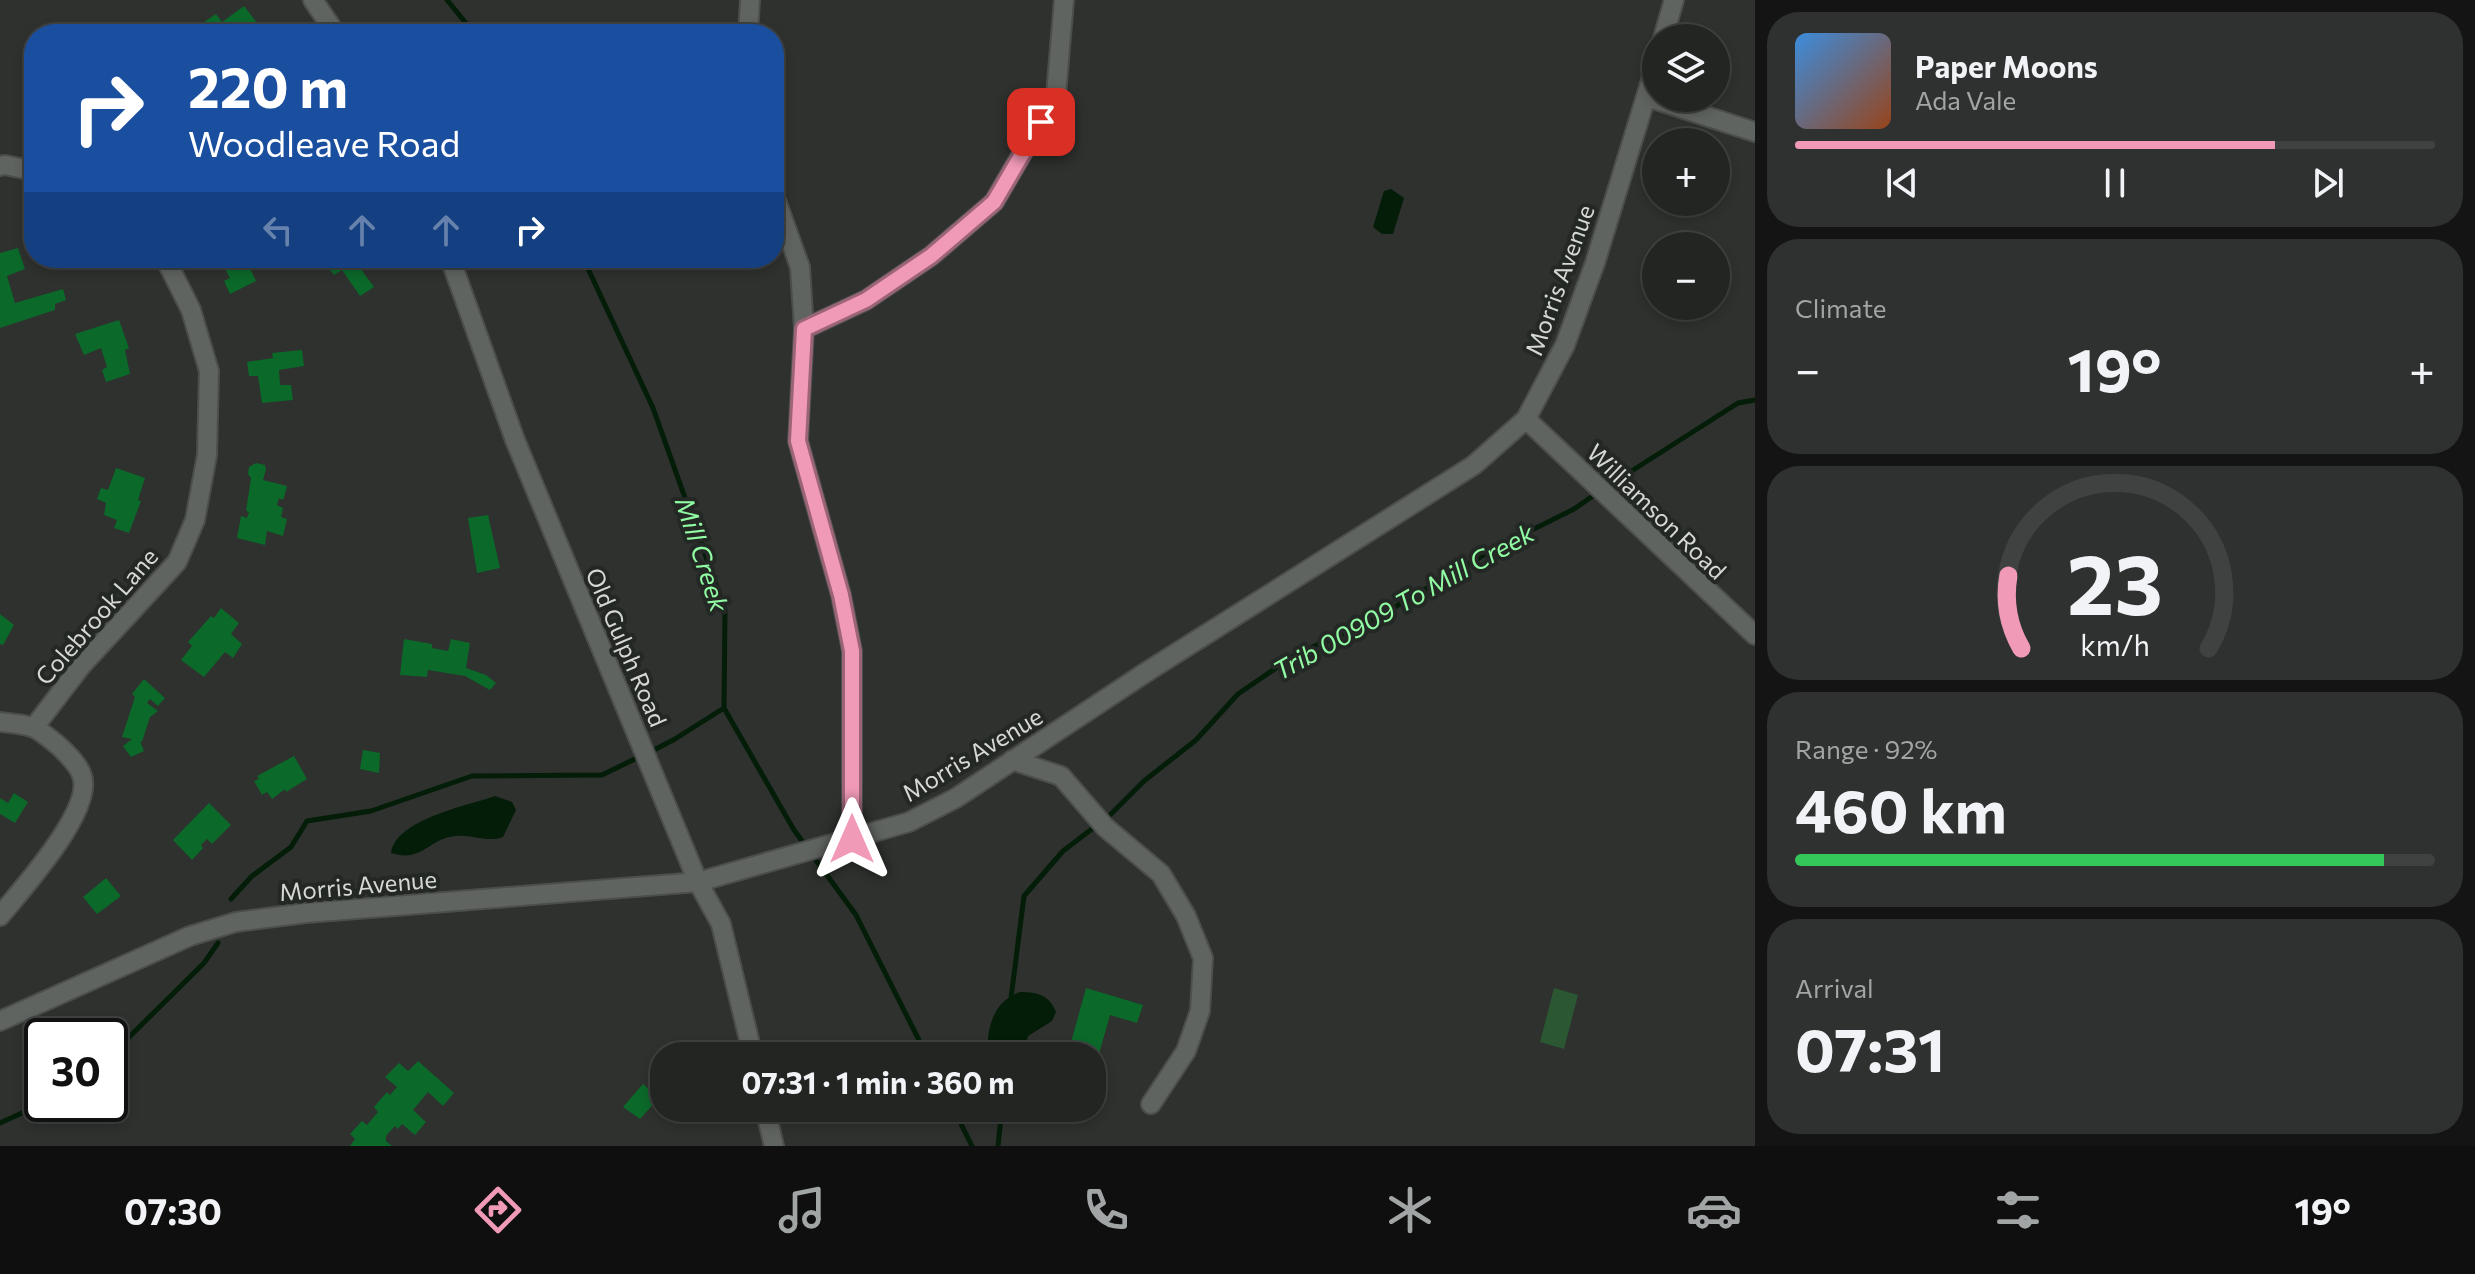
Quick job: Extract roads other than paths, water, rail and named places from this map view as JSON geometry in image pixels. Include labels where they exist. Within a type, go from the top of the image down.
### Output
[{"type":"street","points":[[313,0],[329,24]]},
{"type":"street","points":[[749,24],[750,0]]},
{"type":"street","points":[[804,329],[866,300],[910,271],[994,202],[1056,95],[1064,0]]},
{"type":"street","points":[[1667,24],[1674,0]]},
{"type":"street","name":"Morris Avenue","points":[[0,1021],[190,936],[249,920],[698,882],[852,839],[929,813],[1462,473],[1526,419],[1565,345],[1595,263],[1642,112]]},
{"type":"street","points":[[1693,112],[1755,132]]},
{"type":"street","points":[[0,166],[24,169]]},
{"type":"street","points":[[784,223],[800,267],[804,329],[798,441],[841,595],[852,651],[852,839]]},
{"type":"street","name":"Colebrook Lane","points":[[35,726],[81,666],[177,562],[195,520],[207,455],[209,371],[191,310],[170,268]]},
{"type":"street","name":"Old Gulph Road","points":[[454,268],[515,440],[698,882],[721,924],[750,1042]]},
{"type":"street","name":"Williamson Road","points":[[1526,419],[1755,635]]},
{"type":"street","points":[[0,722],[35,726],[69,755],[83,777],[82,804],[46,859],[0,916]]},
{"type":"street","points":[[1012,760],[1061,776],[1105,827],[1161,874],[1186,916],[1203,958],[1200,1011],[1186,1051],[1151,1104]]},
{"type":"street","points":[[768,1122],[774,1146]]},
{"type":"waterway","name":"Mill Creek","points":[[447,0],[466,24]]},
{"type":"waterway","name":"Mill Creek","points":[[588,268],[653,408],[725,610],[724,708],[794,830],[856,915],[920,1042]]},
{"type":"waterway","name":"Trib 00909 To Mill Creek","points":[[1605,488],[1738,403],[1755,400]]},
{"type":"waterway","name":"Trib 00909 To Mill Creek","points":[[1011,998],[1024,896],[1063,851],[1109,816],[1144,781],[1196,740],[1238,694],[1298,653],[1364,625],[1494,549],[1574,509],[1597,493]]},
{"type":"waterway","points":[[650,752],[724,708]]},
{"type":"waterway","points":[[231,899],[252,876],[291,847],[307,821],[371,811],[472,776],[602,775],[641,756]]},
{"type":"waterway","points":[[128,1038],[204,963],[218,943]]},
{"type":"waterway","points":[[0,1123],[24,1112]]},
{"type":"waterway","name":"Mill Creek","points":[[960,1122],[972,1146]]},
{"type":"waterway","name":"Trib 00909 To Mill Creek","points":[[998,1146],[1001,1122]]}]
